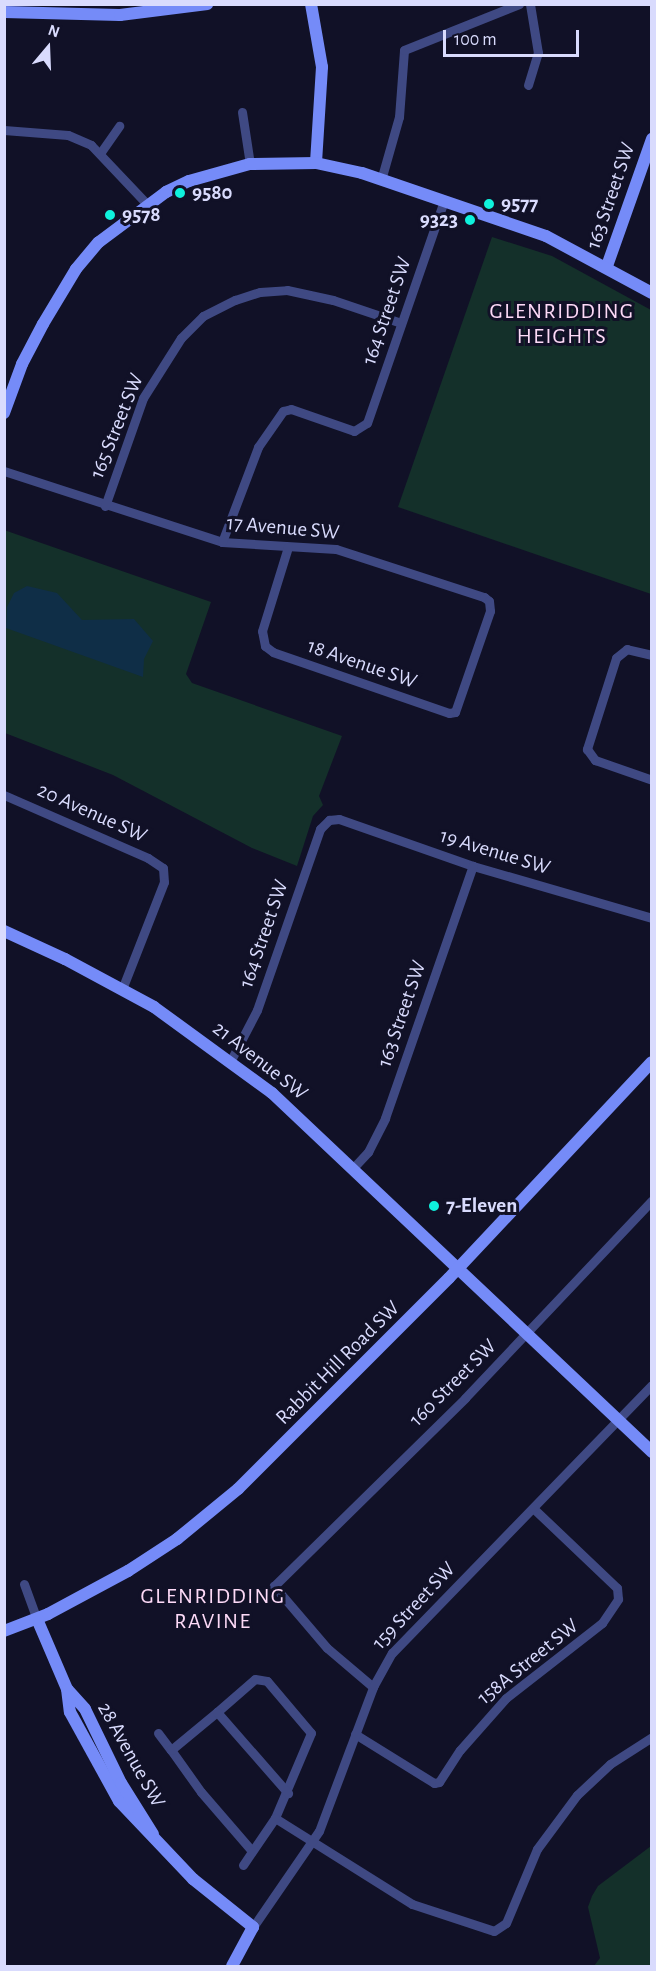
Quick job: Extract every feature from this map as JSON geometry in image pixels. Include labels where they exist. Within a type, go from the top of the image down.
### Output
[{"type":"street","points":[[4,12],[120,15],[207,4]]},
{"type":"street","points":[[311,4],[322,67],[316,163]]},
{"type":"street","points":[[381,180],[399,117],[401,54],[408,47],[519,4]]},
{"type":"street","points":[[528,85],[538,53],[530,4]]},
{"type":"street","points":[[242,112],[250,164]]},
{"type":"street","points":[[101,152],[119,126]]},
{"type":"street","points":[[4,130],[68,135],[101,152],[146,203]]},
{"type":"street","name":"163 Street SW","points":[[607,266],[651,139]]},
{"type":"street","points":[[4,413],[30,347],[76,269],[99,242],[146,203],[189,181],[250,164],[316,163],[381,180],[546,236],[607,266],[651,292]]},
{"type":"street","name":"164 Street SW","points":[[222,542],[248,470],[275,418],[291,409],[360,430],[369,418],[444,201]]},
{"type":"street","name":"165 Street SW","points":[[105,506],[143,398],[181,338],[214,310],[260,292],[287,290],[333,300],[401,323]]},
{"type":"street","name":"17 Avenue SW","points":[[4,471],[105,506],[222,542],[336,549],[489,601],[487,622],[455,712],[449,713]]},
{"type":"street","name":"18 Avenue SW","points":[[288,547],[262,631],[265,646],[273,652],[449,713]]},
{"type":"street","points":[[651,655],[627,649],[616,658],[588,742],[589,755],[651,780]]},
{"type":"street","name":"20 Avenue SW","points":[[4,795],[148,858],[163,868],[164,882],[122,989]]},
{"type":"street","name":"19 Avenue SW","points":[[329,820],[339,819],[473,866],[651,918]]},
{"type":"street","name":"164 Street SW","points":[[231,1060],[257,1010],[320,829],[329,820]]},
{"type":"street","name":"163 Street SW","points":[[354,1167],[368,1152],[385,1118],[473,866]]},
{"type":"street","name":"21 Avenue SW","points":[[4,931],[122,989],[231,1060],[354,1167],[651,1452]]},
{"type":"street","name":"Rabbit Hill Road SW","points":[[4,1631],[37,1619],[153,1556],[238,1489],[458,1267],[651,1062]]},
{"type":"street","name":"160 Street SW","points":[[373,1687],[327,1648],[274,1586],[527,1333],[651,1200]]},
{"type":"street","name":"159 Street SW","points":[[253,1927],[330,1810],[373,1687],[392,1653],[534,1509],[651,1385]]},
{"type":"street","name":"158A Street SW","points":[[356,1734],[434,1783],[506,1698],[602,1623],[619,1593],[612,1581],[534,1509]]},
{"type":"street","points":[[24,1584],[37,1619]]},
{"type":"street","name":"28 Avenue SW","points":[[37,1619],[67,1689],[70,1712],[102,1773],[134,1820],[193,1879],[253,1927]]},
{"type":"street","points":[[171,1750],[255,1679],[267,1681],[311,1733],[288,1793],[275,1818],[243,1865]]},
{"type":"street","points":[[217,1712],[288,1793]]},
{"type":"street","points":[[158,1733],[201,1792],[252,1851]]},
{"type":"street","points":[[275,1818],[412,1904],[488,1930],[503,1928],[526,1870],[554,1822],[610,1764],[651,1737]]},
{"type":"street","points":[[232,1966],[253,1927]]},
{"type":"green space","points":[[492,237],[552,256],[651,310],[651,594],[398,507]]},
{"type":"green space","points":[[4,530],[211,602],[186,674],[192,683],[342,736],[319,796],[323,805],[313,816],[297,866],[252,848],[113,775],[5,733]]},
{"type":"green space","points":[[651,1846],[651,1966],[594,1966],[600,1958],[588,1907],[592,1896],[598,1886]]},
{"type":"water","points":[[27,586],[57,593],[82,620],[134,619],[153,641],[144,659],[143,677],[6,628],[7,607],[14,593]]},
{"type":"place","name":"9580","points":[[180,193]]},
{"type":"place","name":"9577","points":[[489,204]]},
{"type":"place","name":"9578","points":[[110,215]]},
{"type":"place","name":"9323","points":[[470,220]]},
{"type":"place","name":"7-Eleven","points":[[434,1206]]},
{"type":"district","name":"GLENRIDDING HEIGHTS","points":[[562,324]]},
{"type":"district","name":"GLENRIDDING RAVINE","points":[[213,1608]]}]
